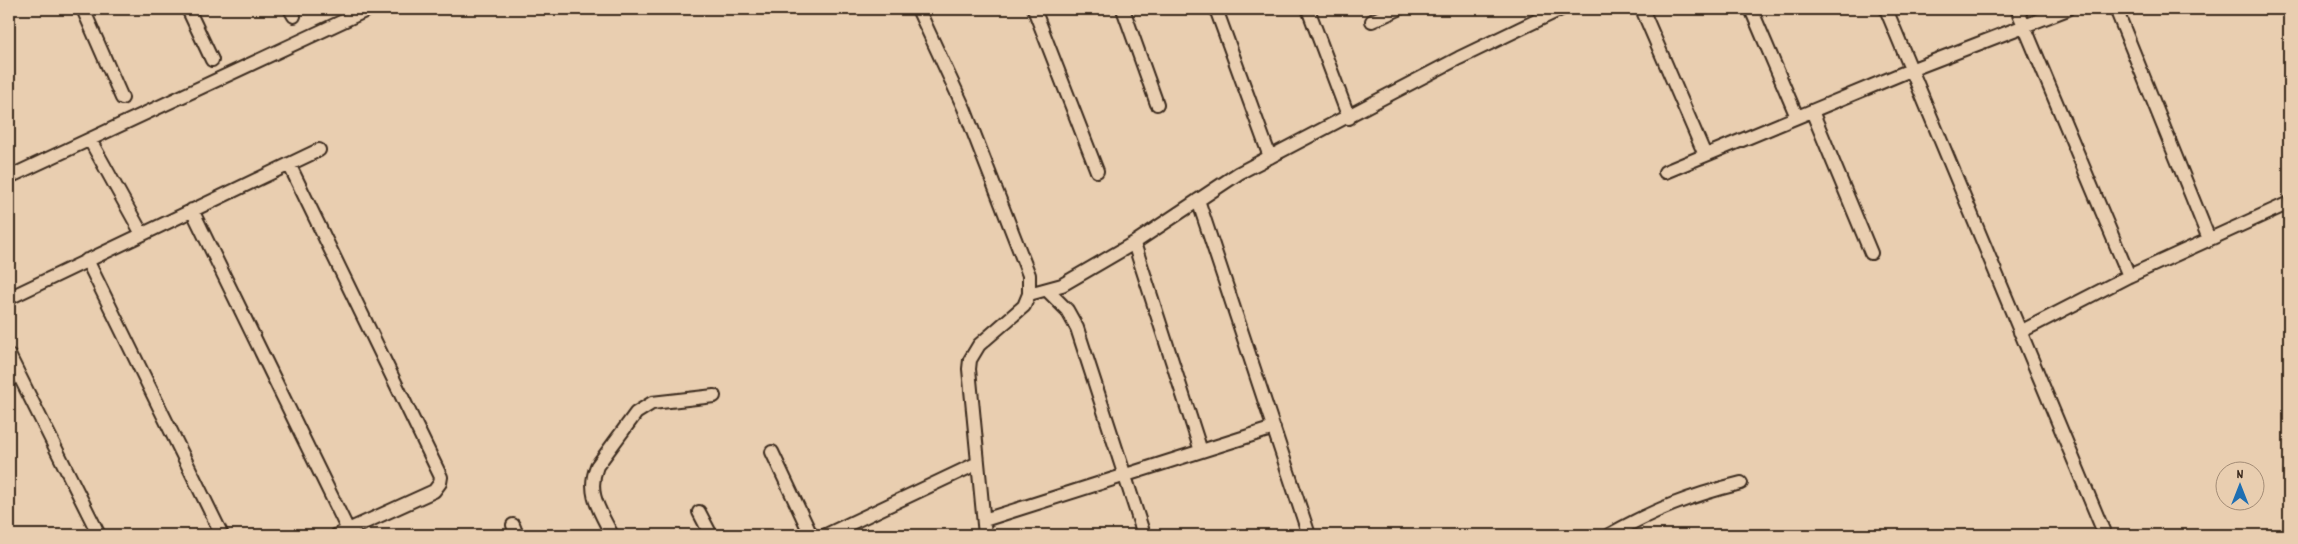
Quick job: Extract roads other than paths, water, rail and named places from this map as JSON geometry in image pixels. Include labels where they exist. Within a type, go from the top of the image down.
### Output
[{"type":"street","points":[[83,9],[122,98]]},
{"type":"street","points":[[188,9],[212,60]]},
{"type":"street","points":[[9,177],[369,9]]},
{"type":"street","points":[[918,9],[964,108],[1027,269],[1029,294],[1024,306],[979,345],[970,360],[969,369],[985,535]]},
{"type":"street","points":[[1034,9],[1097,171]]},
{"type":"street","points":[[1122,9],[1157,104]]},
{"type":"street","points":[[1216,9],[1270,157]]},
{"type":"street","points":[[1308,9],[1349,118]]},
{"type":"street","points":[[1372,22],[1399,9]]},
{"type":"street","points":[[1029,294],[1062,285],[1134,243],[1240,173],[1349,118],[1459,58],[1561,9]]},
{"type":"street","points":[[1642,9],[1705,155]]},
{"type":"street","points":[[1751,9],[1798,117]]},
{"type":"street","points":[[1886,9],[2105,535]]},
{"type":"street","points":[[2017,9],[2129,276]]},
{"type":"street","points":[[1665,172],[1912,70],[2068,9]]},
{"type":"street","points":[[2116,9],[2209,239]]},
{"type":"street","points":[[1812,111],[1871,252]]},
{"type":"street","points":[[90,140],[142,234]]},
{"type":"street","points":[[9,298],[319,150]]},
{"type":"street","points":[[192,210],[342,533],[434,491],[441,478],[289,164]]},
{"type":"street","points":[[1198,200],[1309,535]]},
{"type":"street","points":[[2020,332],[2129,276],[2289,203]]},
{"type":"street","points":[[1134,243],[1201,451]]},
{"type":"street","points":[[87,260],[222,535]]},
{"type":"street","points":[[1047,290],[1067,310],[1077,328],[1144,535]]},
{"type":"street","points":[[9,355],[99,535]]},
{"type":"street","points":[[612,535],[592,494],[597,466],[642,407],[652,403],[714,396]]},
{"type":"street","points":[[984,520],[1274,428]]},
{"type":"street","points":[[772,452],[811,535]]},
{"type":"street","points":[[826,535],[978,463]]},
{"type":"street","points":[[1609,535],[1649,513],[1680,500],[1741,483]]},
{"type":"street","points":[[699,512],[710,535]]}]
